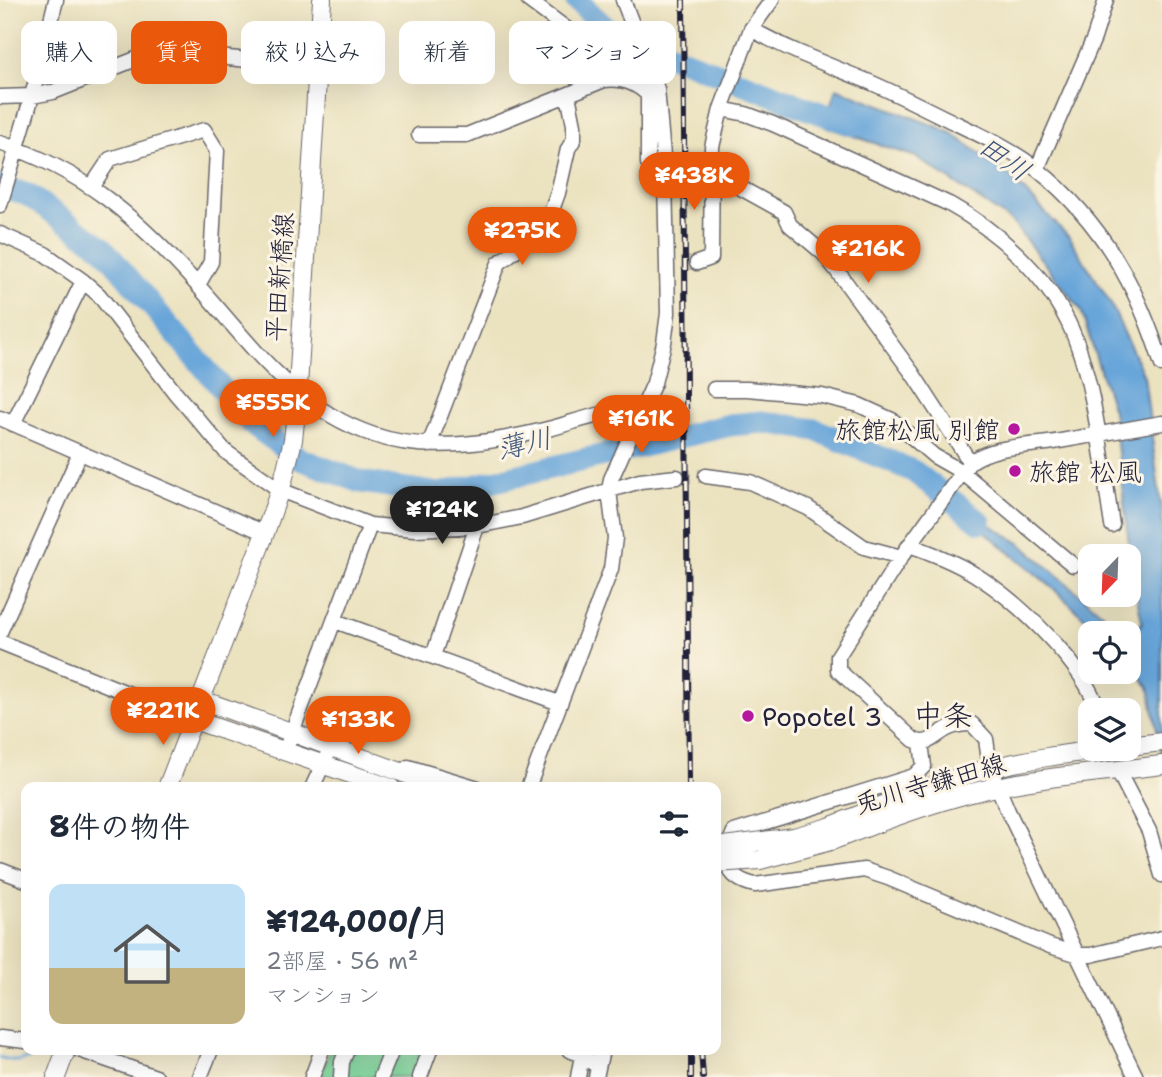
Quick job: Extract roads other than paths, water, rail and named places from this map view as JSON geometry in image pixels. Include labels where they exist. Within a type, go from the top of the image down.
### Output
[{"type":"main road","name":"平田新橋線","points":[[321,21],[322,0]]},
{"type":"main road","name":"平田新橋線","points":[[169,782],[265,533],[293,440],[307,269],[317,84]]},
{"type":"main road","points":[[202,700],[427,782]]},
{"type":"main road","points":[[194,720],[374,782]]},
{"type":"main road","points":[[1141,745],[1162,743]]},
{"type":"main road","name":"兎川寺鎌田線","points":[[721,863],[760,860],[831,833],[937,784],[990,768],[1078,753]]},
{"type":"main road","name":"兎川寺鎌田線","points":[[721,846],[831,833],[973,792],[1162,765]]},
{"type":"main road","points":[[55,1077],[64,1055]]},
{"type":"street","points":[[0,205],[32,96],[56,0]]},
{"type":"street","points":[[528,0],[556,21]]},
{"type":"street","points":[[623,0],[631,21]]},
{"type":"street","points":[[697,263],[711,258],[704,176],[722,106],[749,33],[772,0]]},
{"type":"street","points":[[1037,169],[1094,38],[1105,0]]},
{"type":"street","points":[[749,33],[875,84],[997,143],[1037,169],[1096,229],[1127,275],[1150,325],[1162,365]]},
{"type":"street","points":[[0,97],[32,96],[78,83],[146,55],[179,53],[241,60]]},
{"type":"street","points":[[419,135],[467,135],[604,80],[617,78],[642,88],[648,95],[648,163],[654,175],[672,177]]},
{"type":"street","points":[[530,782],[611,569],[615,538],[610,485],[654,383],[664,343],[673,262],[672,177],[655,84]]},
{"type":"street","points":[[429,445],[499,263],[546,226],[558,193],[568,149],[574,139],[568,95]]},
{"type":"street","points":[[722,106],[774,124],[974,217],[1035,273],[1068,323],[1090,387],[1101,434],[1112,525]]},
{"type":"street","points":[[92,186],[110,159],[204,130],[217,151],[211,262],[198,285]]},
{"type":"street","points":[[0,143],[16,153],[49,162],[92,186],[153,238],[198,285],[297,399],[347,425],[402,443],[429,445],[494,439],[626,411],[639,416]]},
{"type":"street","points":[[704,176],[721,177],[784,212],[790,225],[823,253],[913,374],[963,471]]},
{"type":"street","points":[[0,234],[45,254],[83,281],[117,316],[176,394],[226,452],[281,485],[370,525],[415,529],[477,526],[522,517],[610,485],[677,477]]},
{"type":"street","points":[[83,281],[7,421],[265,533]]},
{"type":"street","points":[[714,389],[747,389],[822,396],[859,405],[891,420],[934,456],[963,471],[1073,565]]},
{"type":"street","points":[[1136,1077],[990,768],[986,739],[972,724],[948,728],[930,741],[921,743],[914,740],[838,670],[837,663],[838,656],[905,551],[963,471],[982,454],[996,449],[1162,423]]},
{"type":"street","points":[[0,632],[80,453]]},
{"type":"street","points":[[706,476],[750,482],[808,508],[864,547],[939,555],[983,579],[1063,651],[1079,673],[1092,698]]},
{"type":"street","points":[[285,751],[370,525]]},
{"type":"street","points":[[433,656],[477,526]]},
{"type":"street","points":[[335,621],[559,703]]},
{"type":"street","points":[[0,642],[194,720]]},
{"type":"street","points":[[921,743],[924,766],[914,776],[734,832],[726,855],[729,869],[741,882],[755,885],[863,870],[1050,946],[1079,955],[1162,938]]},
{"type":"street","points":[[315,782],[331,747]]},
{"type":"street","points":[[379,763],[417,769],[459,782]]},
{"type":"street","points":[[1122,770],[1149,831],[1162,875]]},
{"type":"street","points":[[0,870],[21,878]]},
{"type":"street","points":[[0,1038],[21,1040]]},
{"type":"street","points":[[93,1055],[156,1077]]},
{"type":"street","points":[[200,1077],[209,1055]]},
{"type":"street","points":[[312,1077],[320,1055]]},
{"type":"street","points":[[341,1077],[345,1055]]},
{"type":"street","points":[[381,1077],[390,1055]]},
{"type":"street","points":[[420,1077],[428,1055]]},
{"type":"street","points":[[578,1055],[578,1077]]},
{"type":"street","points":[[581,1055],[597,1072]]},
{"type":"water","points":[[836,88],[948,131],[1007,173],[1069,237],[1110,302],[1144,376],[1162,514],[1162,756],[1149,687],[1141,677],[1141,544],[1129,544],[1113,411],[1081,310],[1011,221],[916,157],[824,126]]},
{"type":"water","points":[[932,488],[1021,544],[1078,593],[1078,607],[1095,607],[1111,621],[1088,621]]},
{"type":"waterway","name":"田川","points":[[576,0],[609,31],[855,125]]},
{"type":"waterway","name":"薄川","points":[[0,186],[28,195],[102,247],[252,424],[300,459],[361,482],[440,494],[730,425],[763,422],[816,430],[913,471],[980,522]]},
{"type":"waterway","points":[[0,1058],[18,1061],[42,1056]]},
{"type":"tunnel","points":[[681,263],[697,263]]},
{"type":"tunnel","points":[[677,477],[706,476]]},
{"type":"railway","points":[[683,0],[689,782]]},
{"type":"railway","points":[[691,1055],[691,1077]]},
{"type":"railway","points":[[701,1055],[703,1077]]},
{"type":"place","name":"旅館松風 別館","points":[[1014,429]]},
{"type":"place","name":"旅館 松風","points":[[1015,471]]},
{"type":"place","name":"Popotel 3","points":[[748,716]]},
{"type":"district","name":"中条","points":[[943,715]]}]
